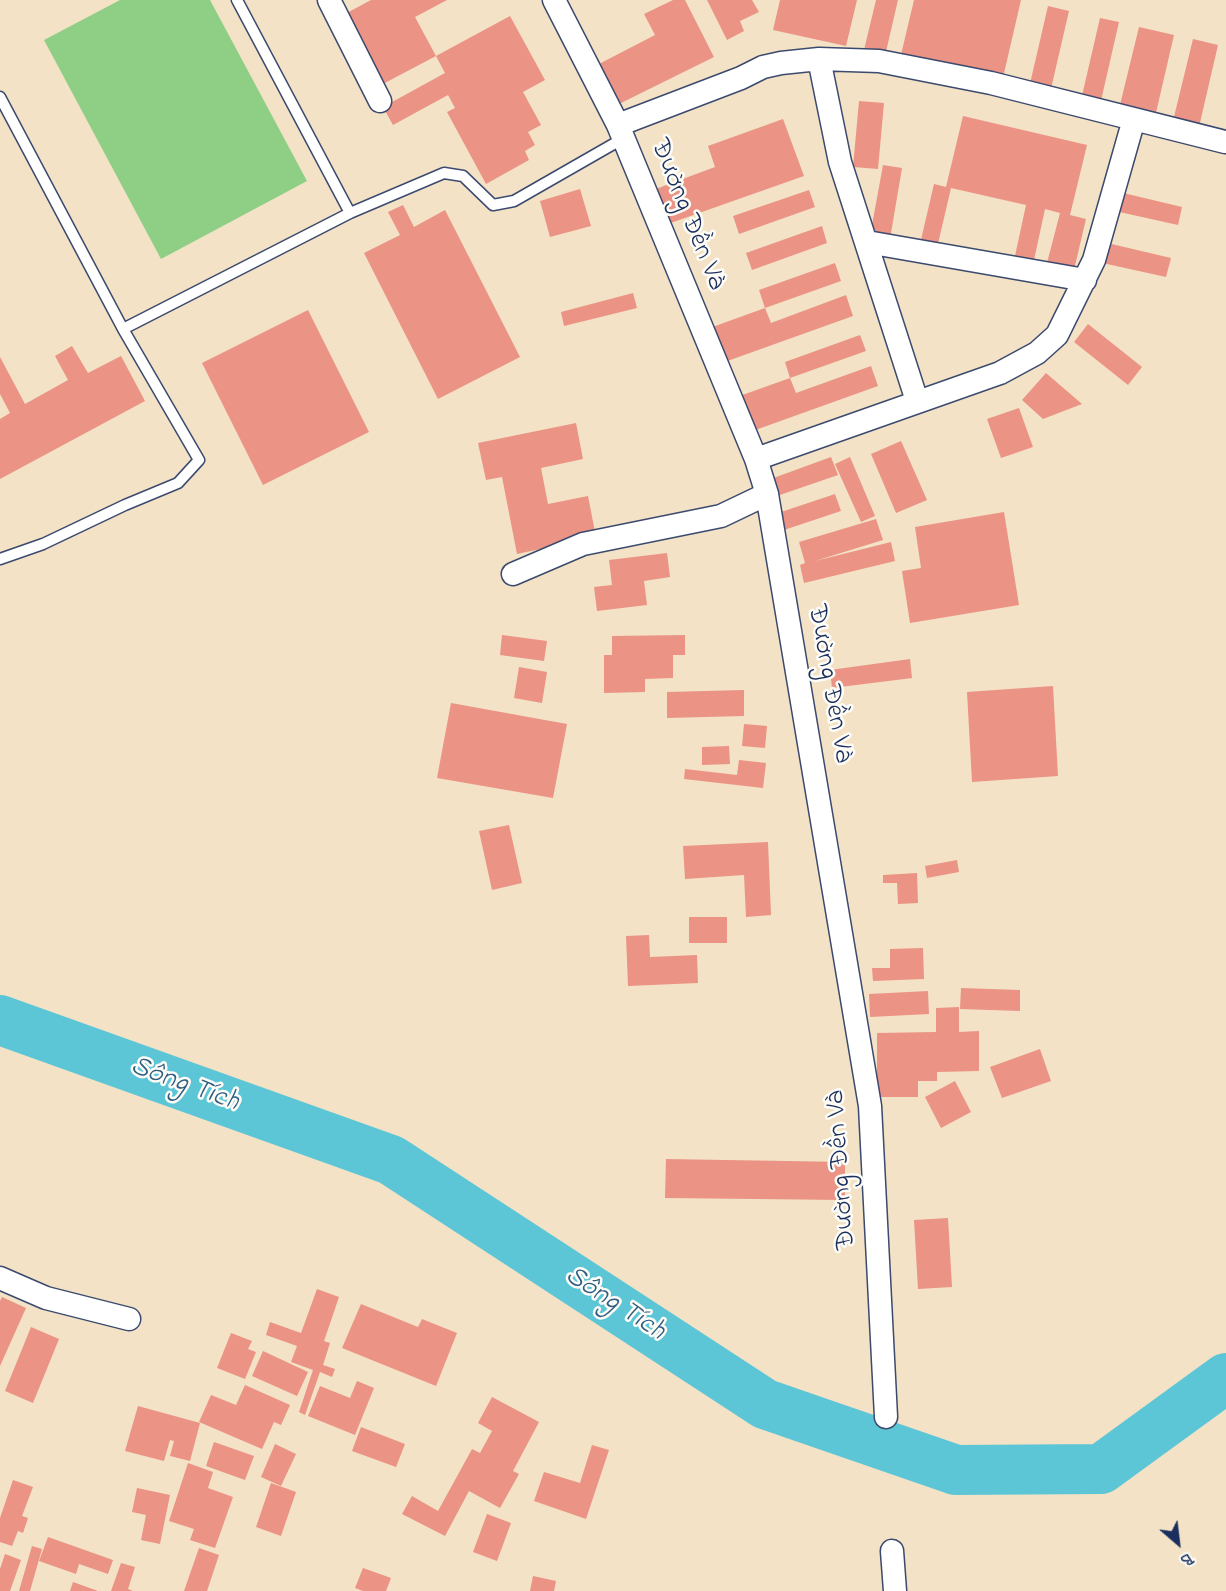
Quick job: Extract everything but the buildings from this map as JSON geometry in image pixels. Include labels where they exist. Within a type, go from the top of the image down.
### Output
[{"type":"street","points":[[330,0],[380,101]]},
{"type":"street","name":"Đường Đền Và","points":[[554,0],[621,131],[756,459],[767,494],[870,1107],[886,1417]]},
{"type":"street","points":[[621,131],[763,67],[819,59],[879,61],[991,83],[1226,142]]},
{"type":"street","points":[[819,59],[840,162],[917,401]]},
{"type":"street","points":[[756,459],[1000,372],[1037,353],[1057,335],[1094,260],[1134,119]]},
{"type":"street","points":[[867,242],[1085,280]]},
{"type":"street","points":[[513,574],[583,544],[721,516],[767,494]]},
{"type":"street","points":[[0,1278],[46,1298],[129,1319]]},
{"type":"street","points":[[892,1551],[895,1591]]},
{"type":"lane","points":[[237,0],[350,213]]},
{"type":"lane","points":[[0,97],[123,329],[199,460],[178,483],[125,504],[43,544],[0,559]]},
{"type":"lane","points":[[123,329],[350,213],[444,173],[463,176],[493,205],[514,201],[621,131]]},
{"type":"green space","points":[[120,0],[210,0],[307,181],[161,259],[44,40]]},
{"type":"waterway","name":"Sông Tích","points":[[0,1020],[391,1160],[765,1404],[956,1470],[1101,1469],[1226,1378]]}]
